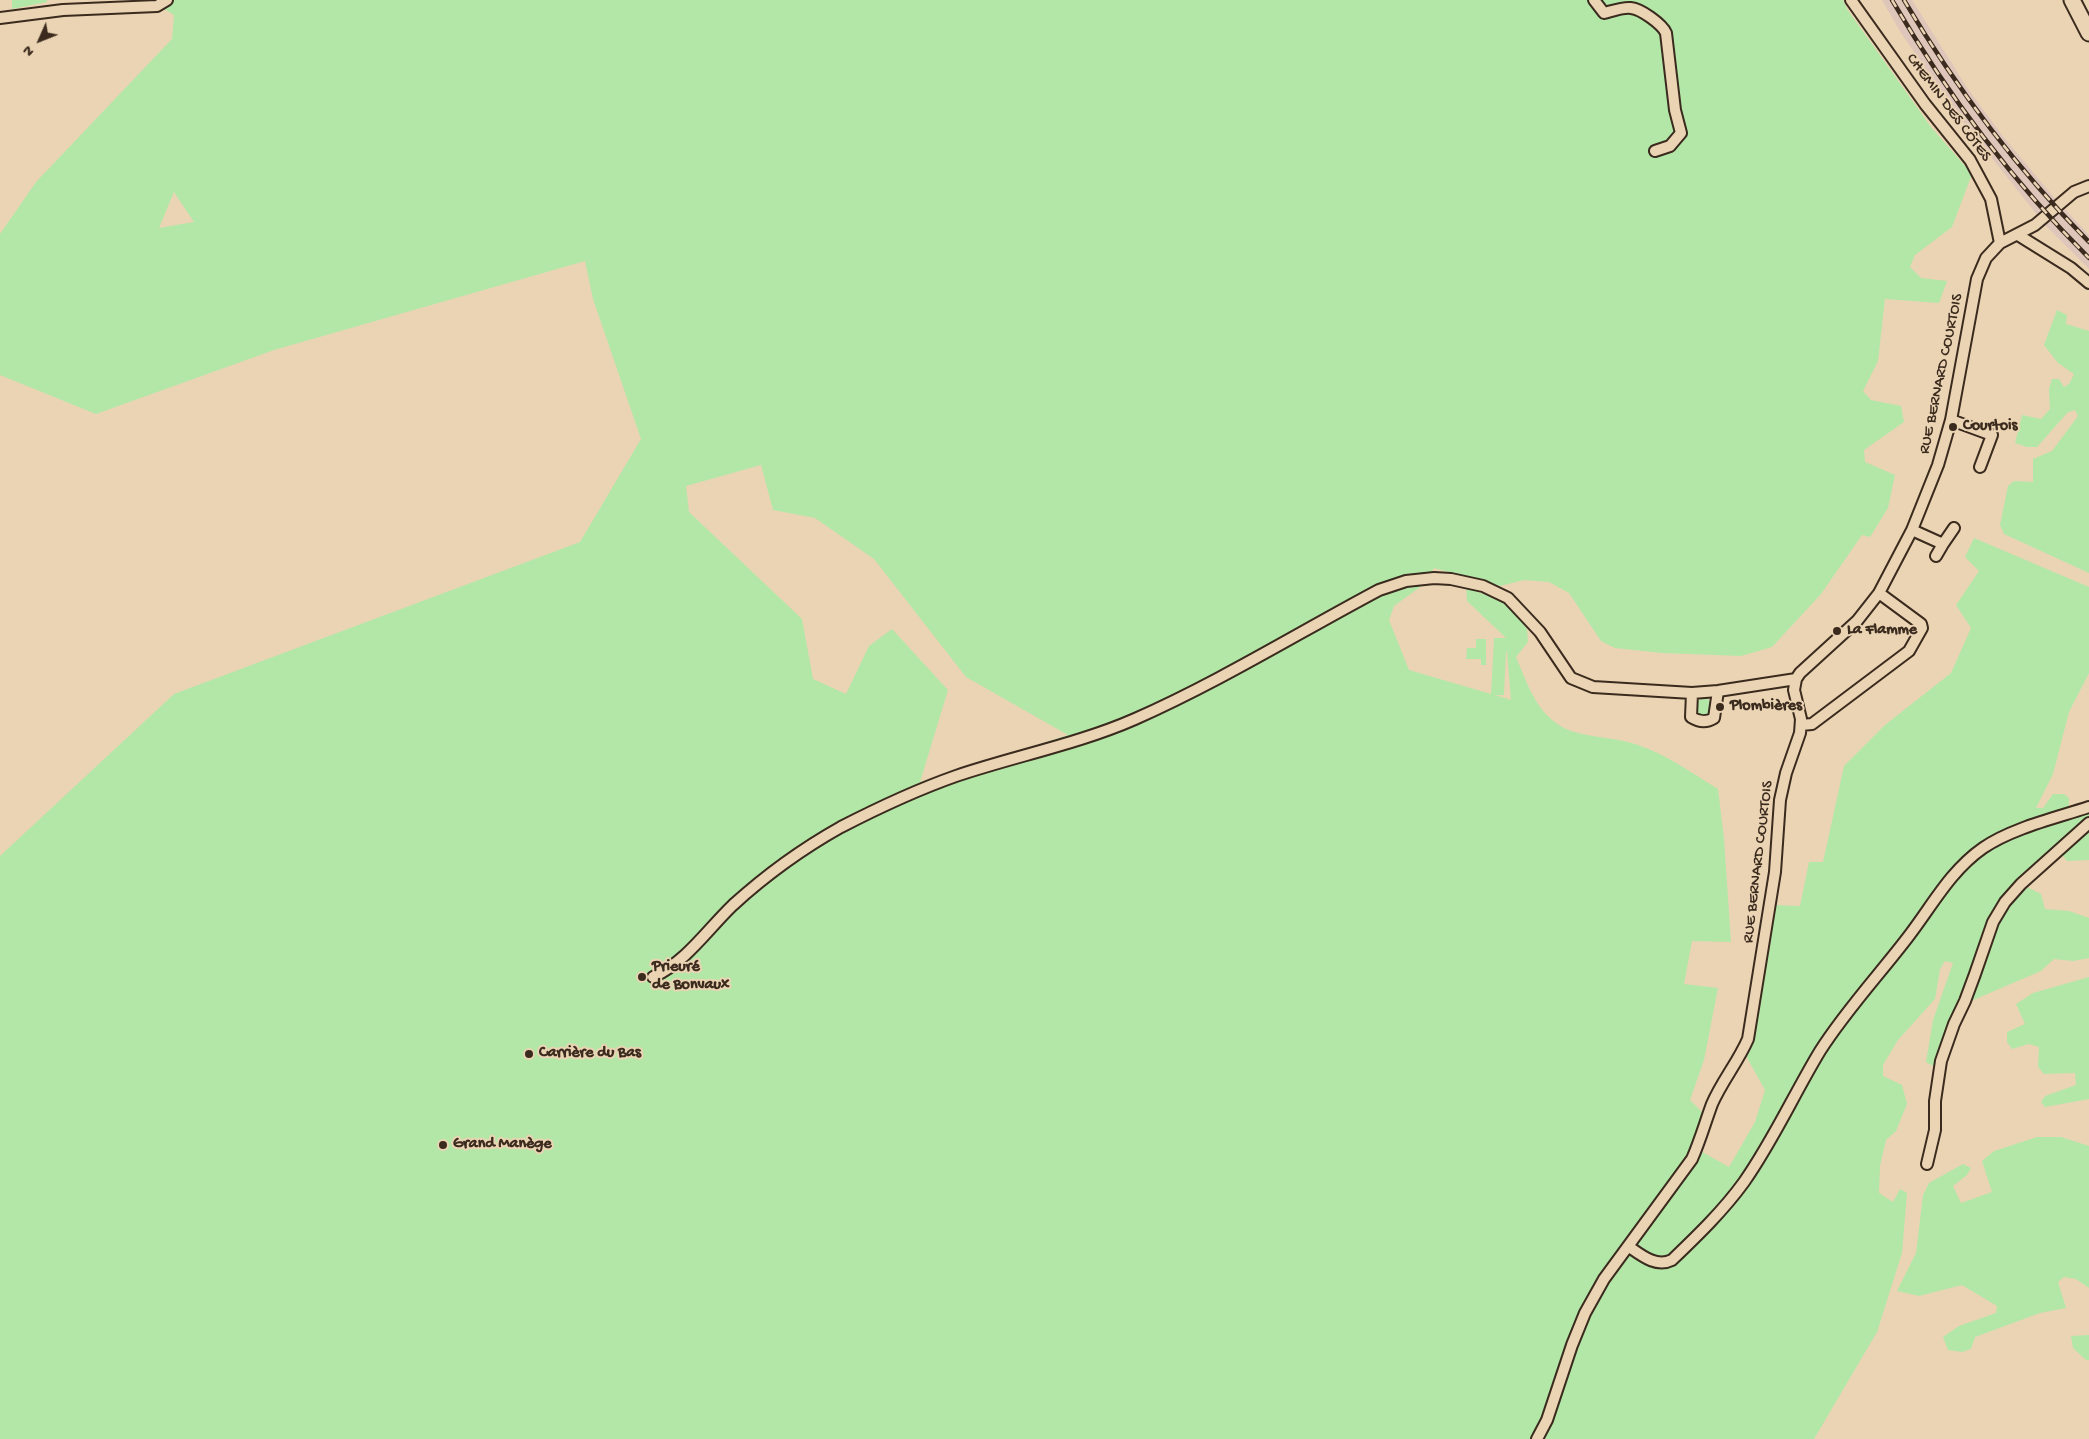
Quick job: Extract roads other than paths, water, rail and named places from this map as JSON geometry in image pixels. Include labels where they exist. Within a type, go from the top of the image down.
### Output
[{"type":"main road","points":[[2072,0],[2089,33]]},
{"type":"street","points":[[0,18],[64,10],[157,6],[167,0]]},
{"type":"street","points":[[1594,0],[1604,13],[1632,8],[1657,21],[1666,33],[1675,110],[1680,133],[1670,146],[1656,151]]},
{"type":"street","name":"CHEMIN DES CÔTES","points":[[1852,0],[1919,96],[1974,166],[1991,199],[2000,243]]},
{"type":"street","name":"RUE BERNARD COURTOIS","points":[[1537,1439],[1547,1420],[1585,1313],[1604,1279],[1692,1159],[1700,1143],[1712,1103],[1743,1052],[1750,1030],[1775,872],[1780,800],[1786,773],[1798,741],[1801,725],[1794,690],[1796,679],[1800,673],[1857,621],[1879,593],[1912,530],[1938,465],[1951,420],[1977,280],[1986,258],[2000,243],[2035,225],[2074,192],[2089,186]]},
{"type":"street","points":[[2018,235],[2071,268],[2089,283]]},
{"type":"street","points":[[1951,420],[1992,435],[1980,467]]},
{"type":"street","points":[[1936,556],[1954,528]]},
{"type":"street","points":[[1912,530],[1943,544]]},
{"type":"street","points":[[653,978],[669,969],[688,953],[731,907],[768,874],[792,856],[869,813],[954,777],[1100,732],[1135,719],[1221,677],[1379,590],[1406,581],[1434,578],[1451,579],[1482,586],[1508,598],[1540,632],[1571,678],[1593,687],[1692,692],[1718,691],[1796,679]]},
{"type":"street","points":[[1801,725],[1812,724],[1893,664],[1909,651],[1920,634],[1921,624],[1879,593]]},
{"type":"street","points":[[1692,692],[1691,717],[1697,721],[1708,721],[1714,718],[1718,691]]},
{"type":"street","points":[[1628,1246],[1647,1258],[1659,1263],[1666,1263],[1672,1260],[1706,1226],[1743,1183],[1776,1132],[1821,1051],[1857,1000],[1907,938],[1949,879],[1966,861],[1996,840],[2089,807]]},
{"type":"street","points":[[1927,1164],[1935,1130],[1936,1101],[1941,1061],[1993,922],[2005,902],[2022,884],[2089,823]]},
{"type":"railway","points":[[1892,0],[1935,69],[1982,135],[2033,198],[2089,258]]},
{"type":"railway","points":[[1904,0],[1945,65],[1989,127],[2037,186],[2089,242]]},
{"type":"place","name":"Courtois","points":[[1953,427]]},
{"type":"place","name":"La Flamme","points":[[1837,631]]},
{"type":"place","name":"Plombières","points":[[1720,707]]},
{"type":"place","name":"Prieuré de Bonvaux","points":[[642,977]]},
{"type":"place","name":"Carrière du Bas","points":[[529,1054]]},
{"type":"place","name":"Grand Manège","points":[[443,1145]]}]
